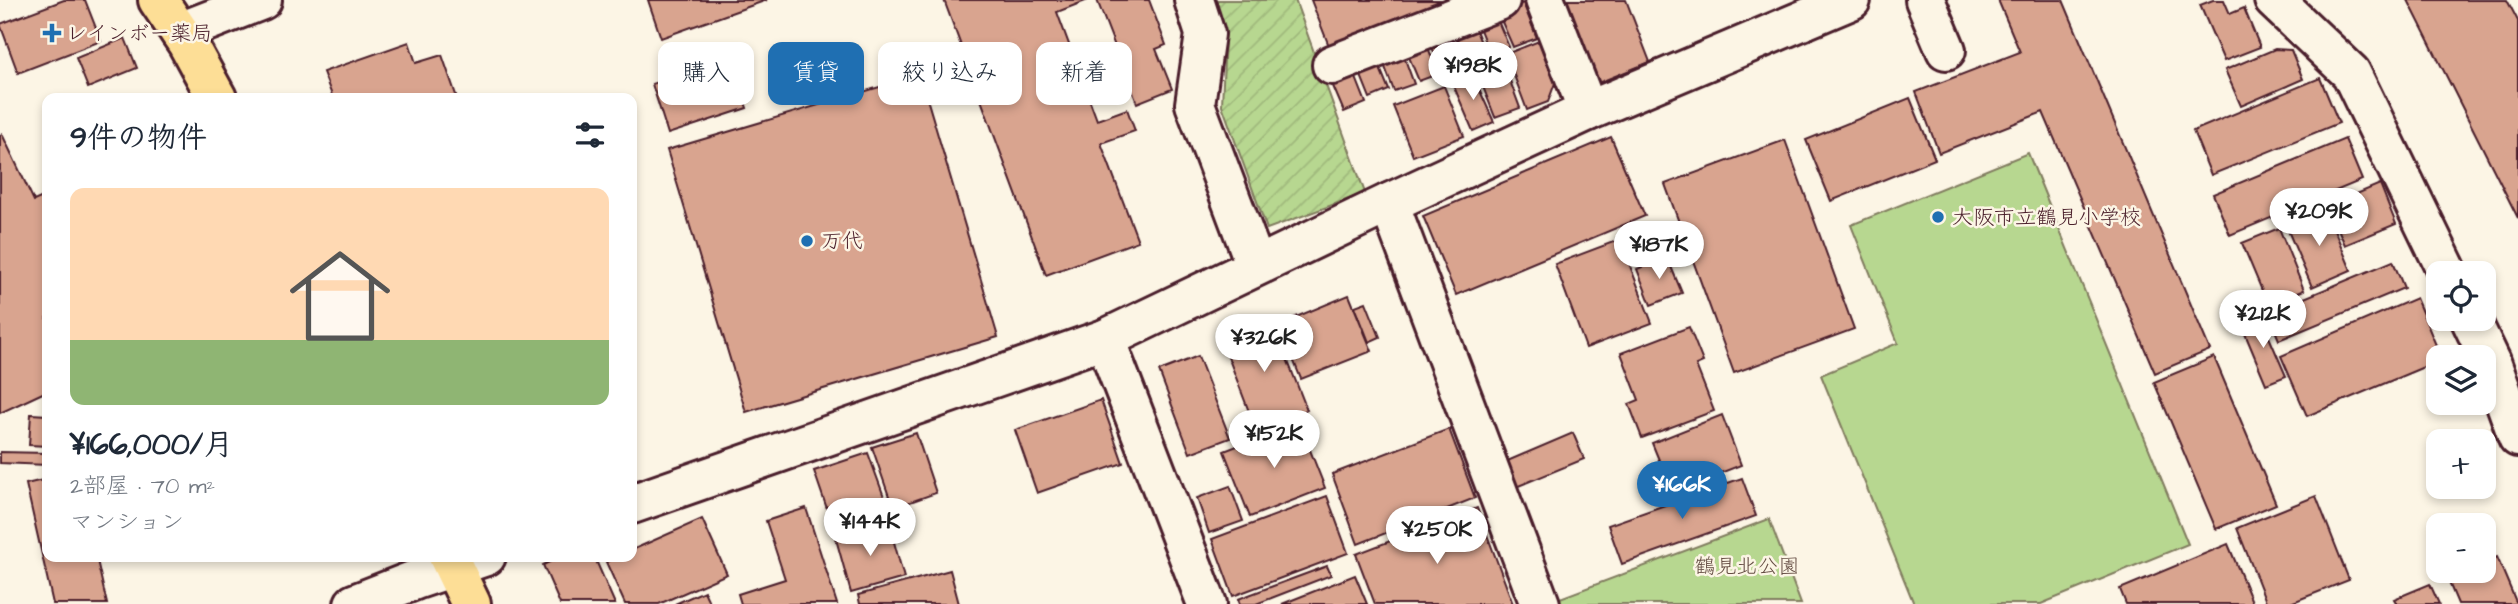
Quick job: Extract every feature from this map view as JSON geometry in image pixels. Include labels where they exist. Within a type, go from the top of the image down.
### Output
[{"type":"main road","points":[[159,0],[214,93]]},
{"type":"main road","points":[[462,562],[471,604]]},
{"type":"street","points":[[180,33],[262,0]]},
{"type":"street","points":[[1194,0],[1205,34],[1195,104],[1256,266]]},
{"type":"street","points":[[1332,65],[1500,0]]},
{"type":"street","points":[[1545,0],[1588,111]]},
{"type":"street","points":[[637,502],[1105,338],[1588,111],[1851,0]]},
{"type":"street","points":[[1925,0],[1946,50]]},
{"type":"street","points":[[2274,0],[2351,73],[2442,261]]},
{"type":"street","points":[[1389,203],[1540,604]]},
{"type":"street","points":[[2482,331],[2505,357],[2518,437]]},
{"type":"street","points":[[1105,338],[1207,604]]},
{"type":"street","points":[[354,604],[457,562]]},
{"type":"green space","points":[[1211,0],[1295,0],[1365,193],[1267,229],[1222,105],[1225,37]]},
{"type":"green space","points":[[2028,153],[2188,544],[2041,604],[1914,604],[1821,375],[1898,343],[1851,225]]},
{"type":"green space","name":"鶴見北公園","points":[[1769,519],[1801,604],[1553,604],[1552,601]]},
{"type":"building","points":[[64,0],[85,0],[101,41],[18,73],[0,24]]},
{"type":"building","points":[[648,0],[767,0],[661,38]]},
{"type":"building","points":[[944,0],[1088,0],[1057,12],[1068,42],[1036,42],[1036,105],[1091,105],[1097,120],[1127,109],[1135,131],[1101,143],[1138,241],[1046,275],[983,105],[1022,105],[1022,42],[960,42]]},
{"type":"building","points":[[1097,0],[1149,0],[1166,45],[1156,49],[1172,89],[1137,103],[1132,90],[1132,42],[1113,42]]},
{"type":"building","points":[[1311,0],[1464,0],[1331,51]]},
{"type":"building","points":[[1565,0],[1626,0],[1650,62],[1598,83]]},
{"type":"building","points":[[1998,0],[2063,0],[2210,350],[2155,373],[2043,112],[1939,153],[1916,92],[2020,52]]},
{"type":"building","points":[[2213,0],[2224,0],[2230,14],[2244,8],[2260,47],[2224,61],[2200,5]]},
{"type":"building","points":[[2408,0],[2507,0],[2518,21],[2518,218]]},
{"type":"building","points":[[1523,3],[1537,38],[1513,47],[1498,13]]},
{"type":"building","points":[[1495,14],[1509,47],[1490,55],[1477,22]]},
{"type":"building","points":[[1473,23],[1486,55],[1467,63],[1454,31]]},
{"type":"building","points":[[1450,31],[1462,66],[1442,73],[1429,39]]},
{"type":"building","points":[[125,38],[137,68],[88,88],[76,58]]},
{"type":"building","points":[[1539,41],[1555,83],[1548,102],[1527,110],[1506,54]]},
{"type":"building","points":[[409,42],[416,63],[442,55],[455,93],[331,93],[323,72]]},
{"type":"building","points":[[1426,42],[1438,74],[1419,81],[1406,50]]},
{"type":"building","points":[[2275,49],[2291,50],[2303,79],[2241,106],[2225,70]]},
{"type":"building","points":[[1402,51],[1414,84],[1394,91],[1382,59]]},
{"type":"building","points":[[1502,59],[1520,108],[1495,117],[1476,69]]},
{"type":"building","points":[[1377,61],[1389,90],[1370,98],[1358,68]]},
{"type":"building","points":[[1353,70],[1366,103],[1344,112],[1330,79]]},
{"type":"building","points":[[1472,73],[1494,122],[1473,131],[1452,82]]},
{"type":"building","points":[[2320,78],[2339,123],[2211,175],[2193,131]]},
{"type":"building","points":[[658,82],[658,103],[652,84]]},
{"type":"building","points":[[1444,86],[1464,136],[1413,156],[1393,106]]},
{"type":"building","points":[[878,87],[878,105],[929,105],[998,337],[746,412],[667,150],[819,105],[864,105],[864,92]]},
{"type":"building","points":[[1910,98],[1935,159],[1831,201],[1806,140]]},
{"type":"building","points":[[659,105],[746,105],[747,108],[668,134]]},
{"type":"building","points":[[2,134],[34,201],[42,197],[42,393],[0,413]]},
{"type":"building","points":[[1611,137],[1645,216],[1456,295],[1423,216]]},
{"type":"building","points":[[2345,139],[2362,180],[2230,235],[2213,194]]},
{"type":"building","points":[[1785,140],[1854,329],[1734,373],[1665,184]]},
{"type":"building","points":[[2380,184],[2396,224],[2345,245],[2328,206]]},
{"type":"building","points":[[2326,210],[2351,270],[2312,287],[2286,226]]},
{"type":"building","points":[[2279,228],[2304,290],[2268,305],[2242,243]]},
{"type":"building","points":[[1645,230],[1650,243],[1625,253],[1652,323],[1586,348],[1555,264]]},
{"type":"building","points":[[1667,257],[1682,293],[1651,305],[1637,269]]},
{"type":"building","points":[[2393,261],[2404,288],[2279,340],[2268,313]]},
{"type":"building","points":[[1349,295],[1372,351],[1301,379],[1279,324]]},
{"type":"building","points":[[2416,298],[2426,322],[2426,331],[2430,331],[2436,345],[2426,345],[2426,366],[2307,416],[2281,356]]},
{"type":"building","points":[[1366,302],[1380,337],[1369,342],[1355,306]]},
{"type":"building","points":[[2260,316],[2286,376],[2266,384],[2241,324]]},
{"type":"building","points":[[1271,318],[1307,410],[1256,430],[1221,338]]},
{"type":"building","points":[[1689,327],[1703,362],[1696,365],[1714,411],[1642,438],[1629,404],[1639,400],[1621,353]]},
{"type":"building","points":[[1198,356],[1230,438],[1190,453],[1159,371]]},
{"type":"building","points":[[2214,357],[2276,504],[2216,529],[2154,382]]},
{"type":"building","points":[[1101,400],[1123,463],[1037,493],[1015,430]]},
{"type":"building","points":[[31,414],[42,415],[42,446],[29,445]]},
{"type":"building","points":[[1722,415],[1741,465],[1672,492],[1652,443]]},
{"type":"building","points":[[1299,422],[1325,488],[1250,517],[1224,451]]},
{"type":"building","points":[[1449,429],[1475,498],[1358,544],[1332,474]]},
{"type":"building","points":[[916,433],[936,493],[893,508],[872,447]]},
{"type":"building","points":[[1573,433],[1584,459],[1516,487],[1505,462]]},
{"type":"building","points":[[0,452],[42,453],[42,465],[0,463]]},
{"type":"building","points":[[868,453],[891,516],[836,535],[814,471]]},
{"type":"building","points":[[1742,478],[1756,516],[1622,564],[1608,525]]},
{"type":"building","points":[[42,480],[42,555],[26,484]]},
{"type":"building","points":[[1230,486],[1243,521],[1209,533],[1197,498]]},
{"type":"building","points":[[1327,496],[1348,553],[1233,596],[1212,539]]},
{"type":"building","points":[[2316,496],[2349,580],[2288,604],[2267,604],[2237,528]]},
{"type":"building","points":[[806,508],[837,604],[741,604],[738,594],[785,579],[766,521]]},
{"type":"building","points":[[1477,508],[1513,604],[1375,604],[1356,554]]},
{"type":"building","points":[[702,519],[727,574],[659,604],[625,604],[606,562],[637,562],[637,548]]},
{"type":"building","points":[[889,524],[904,578],[851,593],[836,539]]},
{"type":"building","points":[[2228,544],[2253,604],[2126,604],[2120,589]]},
{"type":"building","points":[[2496,557],[2517,604],[2458,604],[2449,583],[2496,583]]},
{"type":"building","points":[[44,562],[97,562],[107,604],[53,604]]},
{"type":"building","points":[[549,562],[597,562],[615,604],[560,604],[543,565]]},
{"type":"building","points":[[1327,566],[1331,575],[1256,604],[1240,604],[1238,599]]},
{"type":"building","points":[[950,570],[959,604],[860,604],[858,595]]},
{"type":"building","points":[[1355,575],[1367,604],[1282,604]]},
{"type":"building","points":[[2430,584],[2439,604],[2397,604],[2394,599]]},
{"type":"building","points":[[704,591],[710,604],[675,604]]},
{"type":"place","name":"レインボー薬局","points":[[52,33]]},
{"type":"place","name":"大阪市立鶴見小学校","points":[[1938,217]]},
{"type":"place","name":"万代","points":[[807,241]]}]
